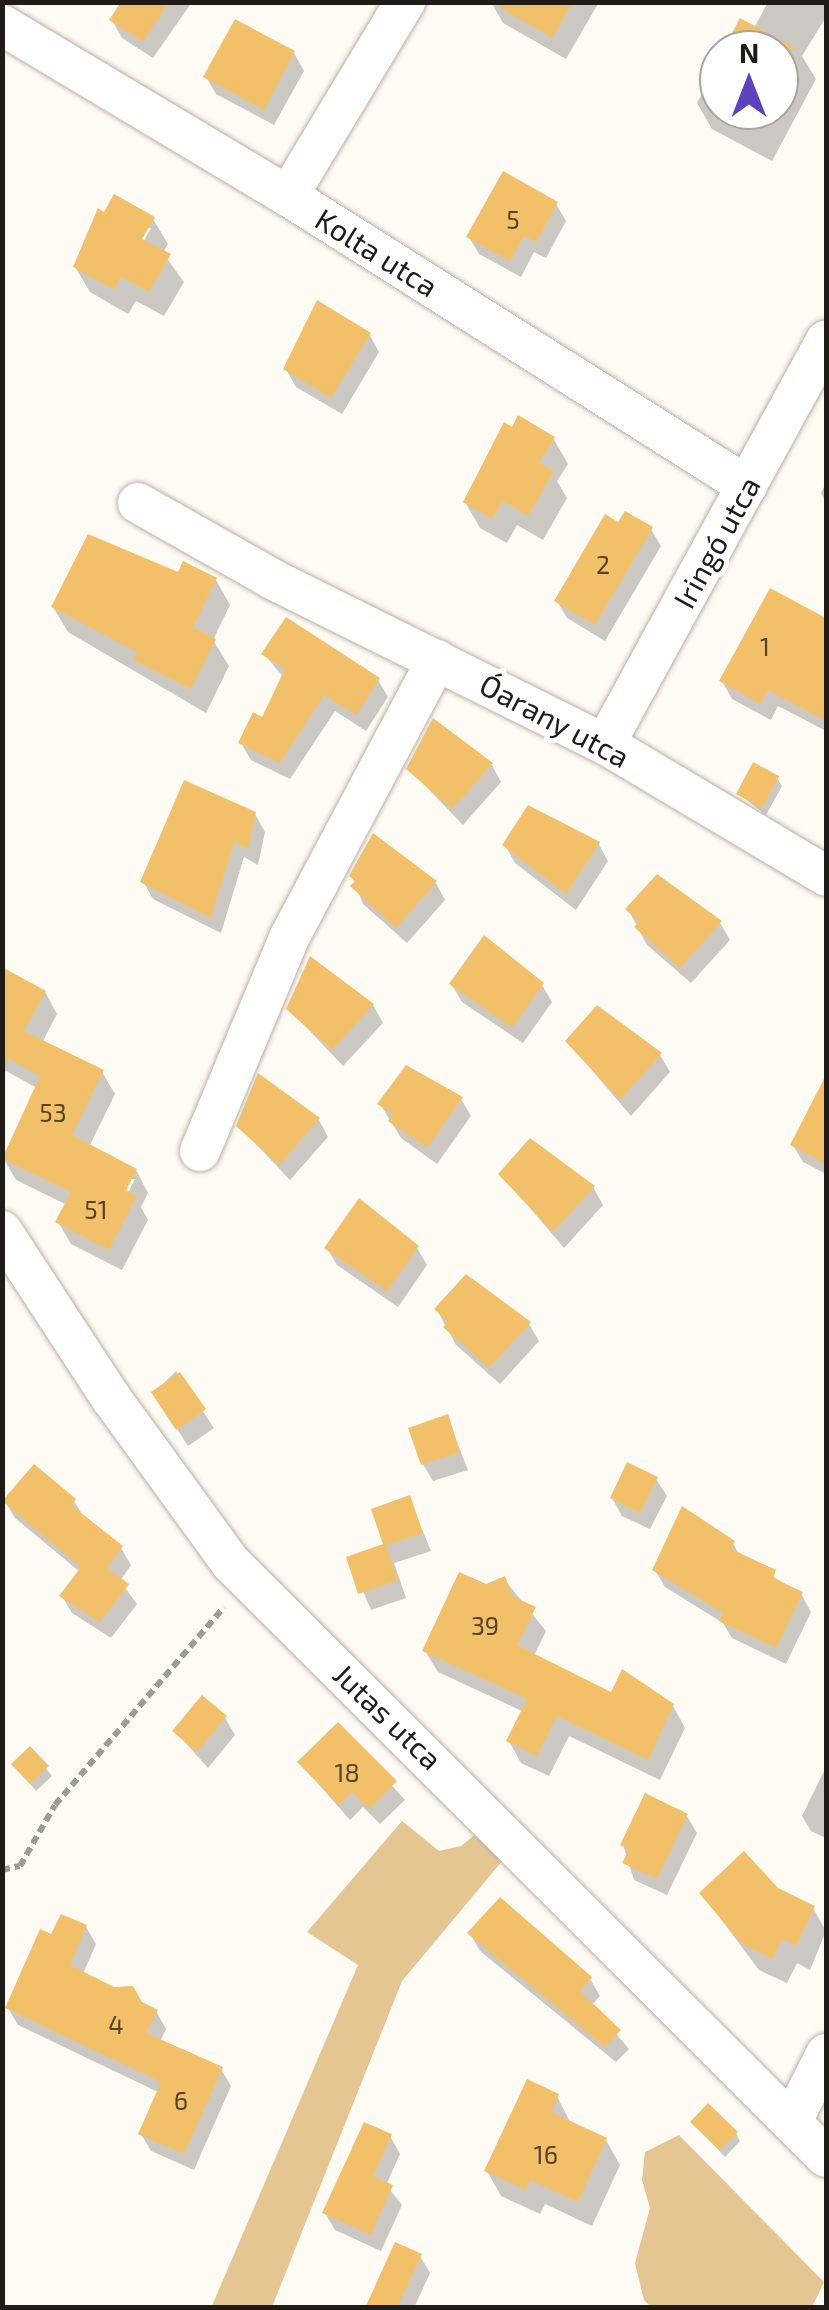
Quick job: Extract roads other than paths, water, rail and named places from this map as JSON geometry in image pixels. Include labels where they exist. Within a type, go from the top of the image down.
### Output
[{"type":"street","points":[[288,196],[405,2]]},
{"type":"street","name":"Kolta utca","points":[[2,25],[288,196],[748,486]]},
{"type":"street","name":"Iringó utca","points":[[605,744],[826,340]]},
{"type":"street","name":"Óarany utca","points":[[138,503],[274,580],[605,744],[826,876]]},
{"type":"street","points":[[200,1151],[289,938],[437,660]]},
{"type":"street","name":"Jutas utca","points":[[2,1231],[111,1398],[248,1579],[826,2157]]},
{"type":"street","points":[[792,2121],[826,2054]]}]
